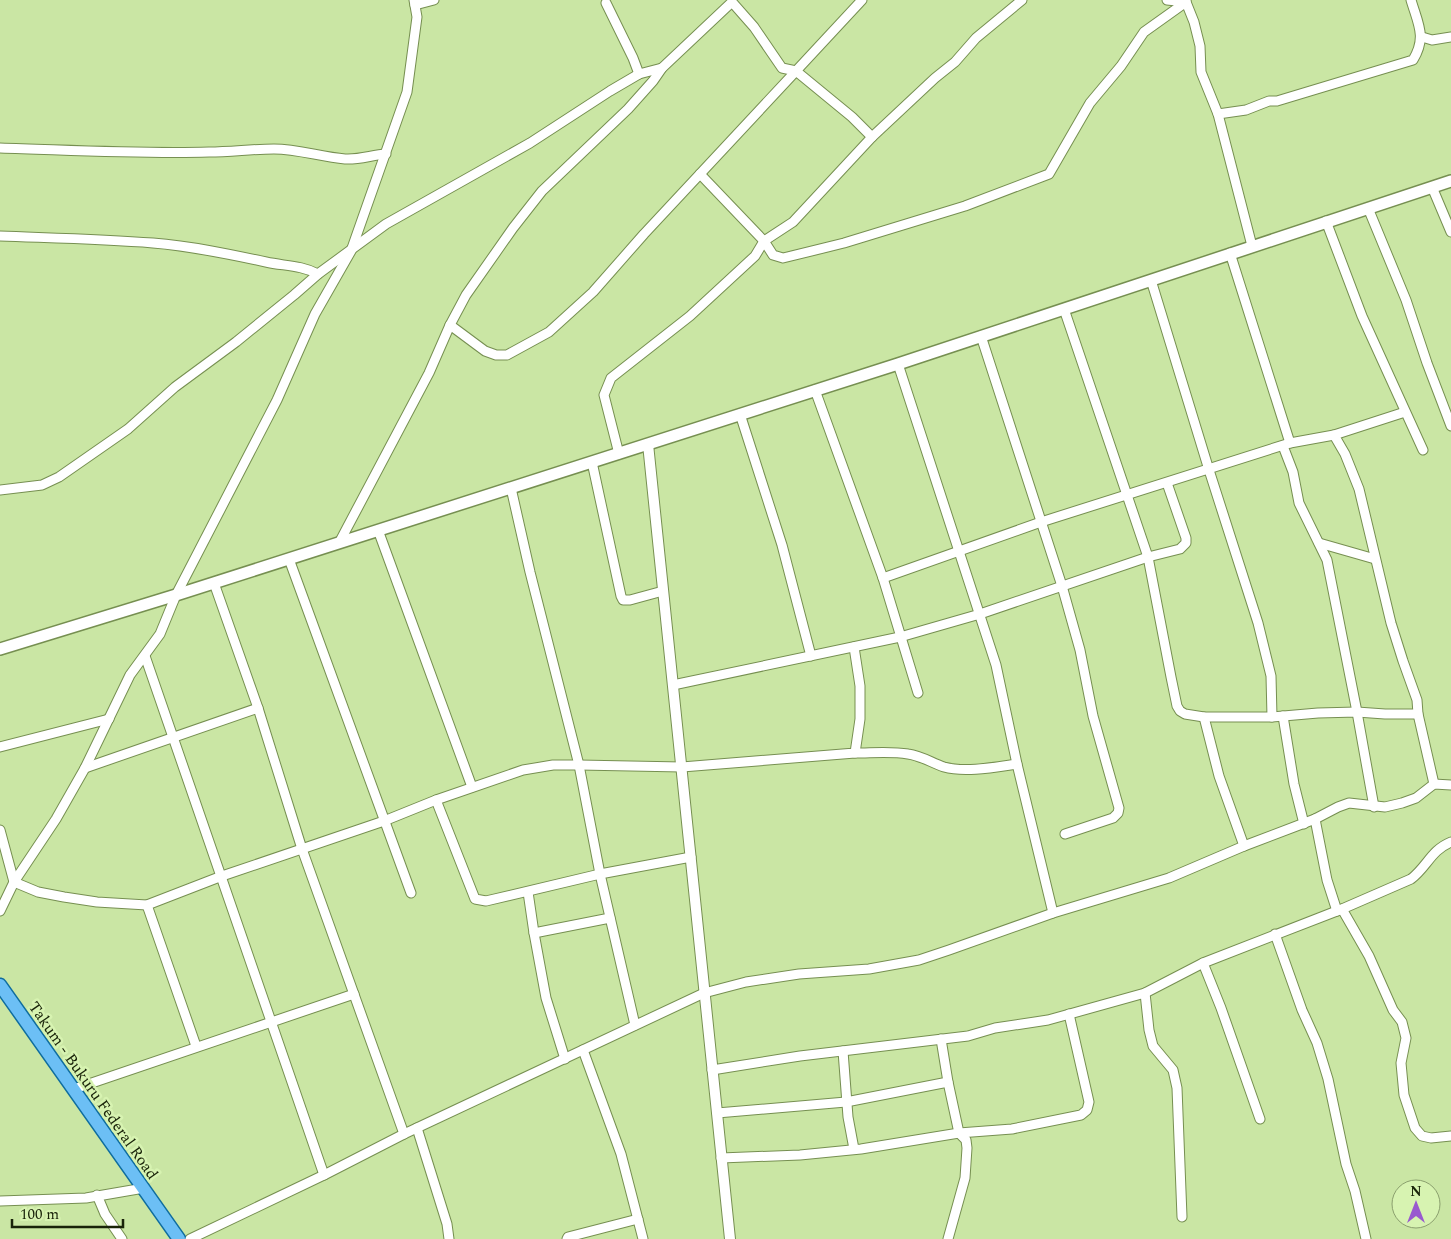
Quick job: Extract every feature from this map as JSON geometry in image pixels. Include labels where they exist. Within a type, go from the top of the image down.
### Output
[{"type":"main road","points":[[0,649],[619,454],[1451,181]]},
{"type":"main road","name":"Takum - Bukuru Federal Road","points":[[0,984],[179,1239]]},
{"type":"street","points":[[0,911],[14,882],[56,819],[86,768],[130,675],[160,634],[176,595],[277,400],[315,314],[351,251],[407,92],[417,17],[414,3],[434,0]]},
{"type":"street","points":[[450,326],[485,351],[496,355],[507,355],[549,332],[593,292],[862,0]]},
{"type":"street","points":[[619,454],[604,395],[611,378],[690,316],[756,256],[764,241],[792,222],[872,137],[935,78],[955,62],[976,38],[1022,0]]},
{"type":"street","points":[[1167,0],[1186,1]]},
{"type":"street","points":[[1218,114],[1246,110],[1269,101],[1277,101],[1413,60],[1419,50],[1422,37],[1411,0]]},
{"type":"street","points":[[339,543],[430,373],[450,326],[466,295],[512,228],[542,191],[628,109],[662,68],[734,1],[782,68],[796,71],[852,117],[872,137]]},
{"type":"street","points":[[700,174],[764,241],[773,255],[783,258],[965,206],[1049,174],[1090,103],[1122,66],[1144,32],[1186,1]]},
{"type":"street","points":[[1186,1],[1200,46],[1201,72],[1218,114],[1252,246]]},
{"type":"street","points":[[606,3],[639,74]]},
{"type":"street","points":[[1422,37],[1432,40],[1451,37]]},
{"type":"street","points":[[0,490],[42,485],[60,477],[128,429],[175,387],[236,342],[294,296],[318,274],[351,251],[368,236],[530,143],[639,74],[662,68]]},
{"type":"street","points":[[0,148],[142,152],[285,149],[315,156],[348,159],[361,159],[376,154],[386,154]]},
{"type":"street","points":[[1432,186],[1451,232]]},
{"type":"street","points":[[1368,208],[1406,300],[1451,426]]},
{"type":"street","points":[[1326,222],[1362,316],[1423,450]]},
{"type":"street","points":[[0,236],[154,243],[223,252],[307,268],[318,274]]},
{"type":"street","points":[[1230,253],[1286,445],[1300,503],[1327,560],[1374,806]]},
{"type":"street","points":[[1150,280],[1258,623],[1271,676],[1272,717]]},
{"type":"street","points":[[1064,309],[1148,557],[1177,706],[1180,711],[1185,714],[1204,717],[1272,717],[1357,712],[1418,714]]},
{"type":"street","points":[[981,336],[1062,586],[1080,650],[1093,716],[1119,808],[1118,813],[1113,818],[1066,834]]},
{"type":"street","points":[[898,364],[996,665],[1017,764],[1053,913]]},
{"type":"street","points":[[815,390],[883,578],[918,693]]},
{"type":"street","points":[[883,578],[1041,522],[1286,445],[1334,435],[1405,412]]},
{"type":"street","points":[[740,414],[782,545],[811,656]]},
{"type":"street","points":[[1334,435],[1345,454],[1359,489],[1391,623],[1402,662],[1417,700],[1418,714],[1434,784]]},
{"type":"street","points":[[648,444],[730,1239]]},
{"type":"street","points":[[592,462],[623,600],[630,600],[663,591]]},
{"type":"street","points":[[672,685],[900,637],[980,614],[1148,557],[1180,549],[1186,543],[1167,483]]},
{"type":"street","points":[[511,488],[530,572],[579,765],[600,874],[635,1026]]},
{"type":"street","points":[[378,530],[472,787]]},
{"type":"street","points":[[1319,542],[1375,559]]},
{"type":"street","points":[[289,559],[411,893]]},
{"type":"street","points":[[214,583],[258,708],[302,849],[404,1134]]},
{"type":"street","points":[[854,647],[860,686],[860,719],[855,753]]},
{"type":"street","points":[[145,656],[324,1175]]},
{"type":"street","points":[[86,768],[258,708]]},
{"type":"street","points":[[1283,716],[1294,784],[1304,824]]},
{"type":"street","points":[[1204,717],[1219,776],[1244,846]]},
{"type":"street","points":[[0,747],[108,719]]},
{"type":"street","points":[[14,882],[38,892],[64,897],[96,902],[147,905],[222,876],[384,821],[472,787],[523,770],[553,765],[682,767],[855,753],[906,753],[921,756],[945,767],[985,769],[1017,764]]},
{"type":"street","points":[[190,1239],[324,1175],[404,1134],[704,993],[746,982],[799,974],[869,969],[919,960],[1053,913],[1169,878],[1244,846],[1304,824],[1338,806],[1349,803],[1385,807],[1416,798],[1434,784],[1446,783],[1451,785]]},
{"type":"street","points":[[436,800],[475,899],[486,901],[600,874],[691,857]]},
{"type":"street","points":[[1315,819],[1327,880],[1339,910],[1369,956],[1393,1010],[1402,1022],[1406,1038],[1401,1064],[1404,1096],[1415,1128],[1422,1136],[1432,1138],[1451,1136]]},
{"type":"street","points":[[0,830],[14,882]]},
{"type":"street","points":[[712,1070],[800,1056],[968,1036],[995,1028],[1048,1020],[1145,993],[1203,963],[1339,910],[1411,879],[1420,872],[1435,851],[1451,842]]},
{"type":"street","points":[[528,892],[546,998],[565,1059]]},
{"type":"street","points":[[147,905],[196,1046]]},
{"type":"street","points":[[534,933],[610,918]]},
{"type":"street","points":[[1275,934],[1328,1079],[1346,1164],[1355,1191],[1366,1239]]},
{"type":"street","points":[[1203,963],[1260,1119]]},
{"type":"street","points":[[1145,993],[1148,1030],[1153,1046],[1173,1070],[1177,1088],[1182,1216]]},
{"type":"street","points":[[74,1089],[196,1046],[354,994]]},
{"type":"street","points":[[721,1158],[800,1155],[854,1149],[959,1134],[1012,1129],[1081,1115],[1087,1110],[1089,1102],[1069,1014]]},
{"type":"street","points":[[942,1039],[948,1082],[959,1134],[966,1140],[967,1148],[965,1178],[948,1239]]},
{"type":"street","points":[[583,1050],[621,1154],[643,1239]]},
{"type":"street","points":[[843,1051],[846,1102],[854,1149]]},
{"type":"street","points":[[717,1113],[846,1102],[948,1082]]},
{"type":"street","points":[[417,1128],[447,1224],[449,1239]]},
{"type":"street","points":[[0,1201],[86,1198],[144,1188]]},
{"type":"street","points":[[97,1196],[105,1214],[122,1239]]},
{"type":"street","points":[[567,1239],[568,1237],[638,1218]]}]
